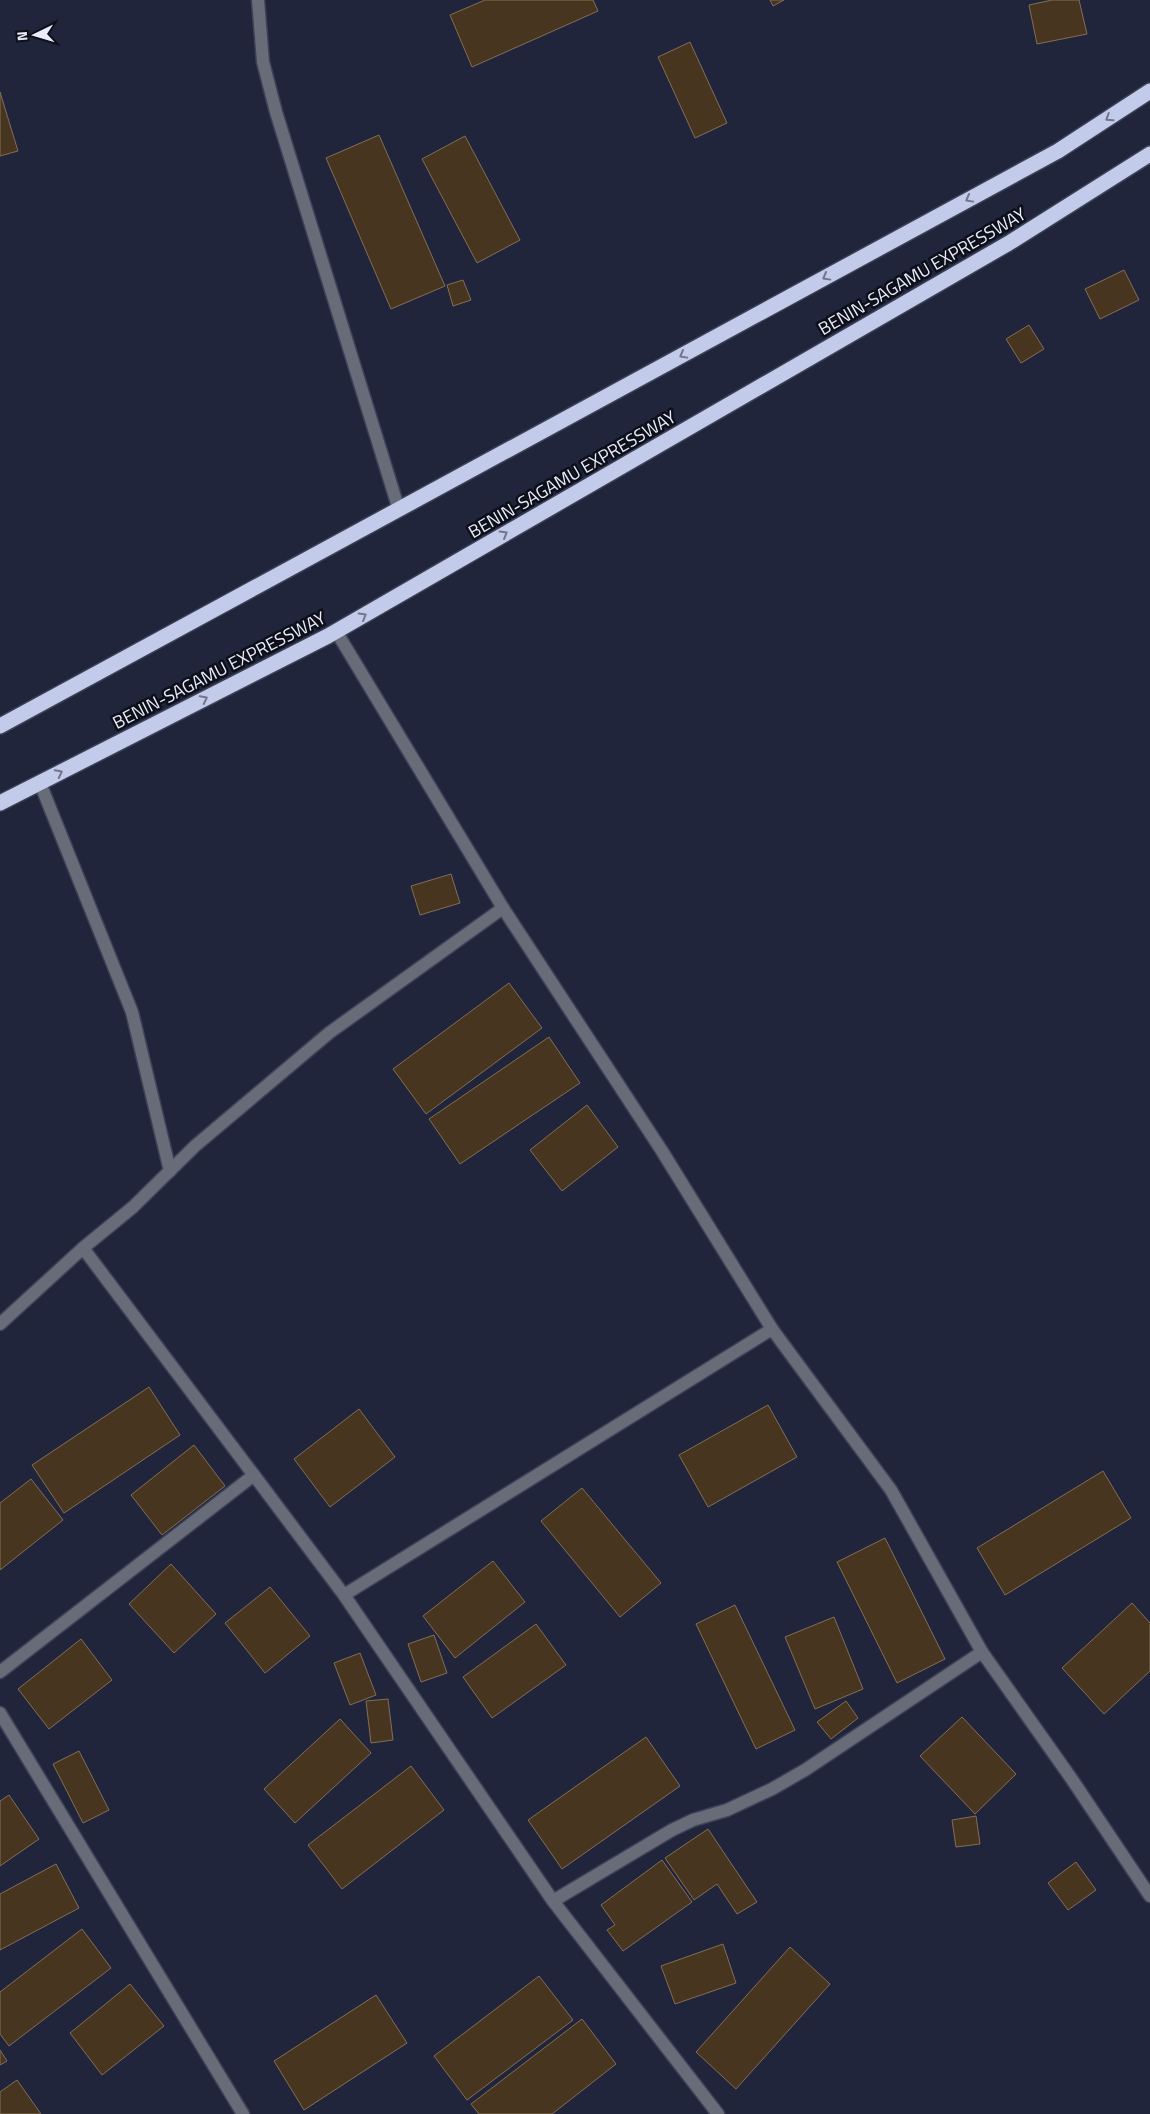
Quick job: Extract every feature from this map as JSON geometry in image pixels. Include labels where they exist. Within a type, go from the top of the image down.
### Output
[{"type":"highway","points":[[0,726],[1058,151],[1150,91]]},
{"type":"highway","name":"BENIN-SAGAMU EXPRESSWAY","points":[[0,803],[336,631],[1009,243],[1150,154]]},
{"type":"street","points":[[258,0],[263,62],[276,112],[398,510]]},
{"type":"street","points":[[336,631],[503,908],[662,1151],[772,1329],[890,1490],[982,1652],[1071,1778],[1150,1896]]},
{"type":"street","points":[[40,783],[132,1012],[170,1171]]},
{"type":"street","points":[[0,1324],[83,1248],[133,1207],[195,1146],[329,1033],[503,908]]},
{"type":"street","points":[[83,1248],[344,1595],[553,1902],[718,2114]]},
{"type":"street","points":[[344,1595],[772,1329]]},
{"type":"street","points":[[0,1672],[254,1475]]},
{"type":"street","points":[[553,1902],[672,1830],[693,1820],[727,1810],[772,1789],[805,1770],[982,1652]]},
{"type":"street","points":[[0,1713],[242,2114]]},
{"type":"building","points":[[485,0],[593,0],[598,11],[472,67],[450,15]]},
{"type":"building","points":[[770,0],[784,0],[773,6]]},
{"type":"building","points":[[1052,0],[1079,0],[1087,34],[1037,44],[1029,5]]},
{"type":"building","points":[[690,42],[727,123],[695,138],[658,57]]},
{"type":"building","points":[[0,92],[18,151],[0,156]]},
{"type":"building","points":[[379,135],[445,286],[391,309],[326,158]]},
{"type":"building","points":[[465,136],[520,240],[477,263],[422,159]]},
{"type":"building","points":[[1124,270],[1139,300],[1100,319],[1085,289]]},
{"type":"building","points":[[463,280],[471,300],[453,306],[447,285]]},
{"type":"building","points":[[1029,325],[1044,349],[1021,363],[1006,339]]},
{"type":"building","points":[[451,874],[460,903],[420,915],[411,886]]},
{"type":"building","points":[[509,983],[542,1028],[426,1114],[393,1069]]},
{"type":"building","points":[[549,1037],[580,1083],[460,1164],[429,1119]]},
{"type":"building","points":[[587,1105],[618,1147],[562,1191],[530,1150]]},
{"type":"building","points":[[149,1387],[180,1435],[64,1513],[32,1465]]},
{"type":"building","points":[[768,1405],[797,1457],[708,1507],[679,1455]]},
{"type":"building","points":[[359,1409],[395,1457],[330,1507],[294,1459]]},
{"type":"building","points":[[194,1445],[225,1486],[162,1535],[131,1495]]},
{"type":"building","points":[[1103,1471],[1131,1518],[1005,1595],[977,1548]]},
{"type":"building","points":[[31,1479],[63,1520],[0,1570],[0,1503]]},
{"type":"building","points":[[582,1488],[661,1583],[620,1617],[541,1521]]},
{"type":"building","points":[[885,1538],[945,1659],[897,1683],[837,1562]]},
{"type":"building","points":[[493,1561],[525,1602],[455,1658],[423,1616]]},
{"type":"building","points":[[171,1564],[216,1614],[174,1653],[129,1604]]},
{"type":"building","points":[[270,1587],[310,1636],[265,1673],[225,1623]]},
{"type":"building","points":[[1132,1603],[1150,1623],[1150,1671],[1104,1714],[1062,1668]]},
{"type":"building","points":[[735,1605],[795,1730],[756,1749],[696,1624]]},
{"type":"building","points":[[834,1617],[863,1689],[815,1709],[785,1637]]},
{"type":"building","points":[[536,1624],[566,1665],[492,1718],[463,1677]]},
{"type":"building","points":[[434,1635],[447,1673],[421,1682],[408,1644]]},
{"type":"building","points":[[81,1639],[112,1680],[49,1729],[18,1689]]},
{"type":"building","points":[[360,1653],[376,1695],[350,1705],[334,1663]]},
{"type":"building","points":[[388,1699],[393,1740],[371,1743],[366,1701]]},
{"type":"building","points":[[846,1701],[858,1718],[831,1739],[817,1722]]},
{"type":"building","points":[[962,1717],[1016,1774],[975,1814],[920,1756]]},
{"type":"building","points":[[340,1719],[371,1753],[295,1823],[264,1789]]},
{"type":"building","points":[[646,1737],[680,1786],[562,1869],[528,1820]]},
{"type":"building","points":[[79,1751],[109,1810],[83,1823],[53,1764]]},
{"type":"building","points":[[411,1766],[444,1810],[342,1889],[308,1845]]},
{"type":"building","points":[[9,1795],[39,1839],[0,1866],[0,1801]]},
{"type":"building","points":[[976,1816],[980,1844],[956,1847],[952,1820]]},
{"type":"building","points":[[708,1829],[757,1902],[737,1914],[717,1884],[694,1900],[665,1858]]},
{"type":"building","points":[[662,1860],[692,1902],[623,1951],[607,1930],[615,1925],[601,1905]]},
{"type":"building","points":[[1076,1862],[1096,1890],[1068,1910],[1048,1883]]},
{"type":"building","points":[[56,1864],[79,1908],[0,1950],[0,1894]]},
{"type":"building","points":[[82,1929],[111,1968],[9,2046],[0,2034],[0,1992]]},
{"type":"building","points":[[723,1944],[736,1983],[675,2004],[661,1966]]},
{"type":"building","points":[[790,1947],[830,1984],[736,2089],[696,2052]]},
{"type":"building","points":[[539,1976],[573,2020],[467,2100],[434,2056]]},
{"type":"building","points":[[130,1984],[164,2026],[102,2075],[70,2033]]},
{"type":"building","points":[[376,1995],[407,2043],[304,2110],[274,2061]]},
{"type":"building","points":[[582,2019],[616,2064],[552,2114],[479,2114],[471,2104]]},
{"type":"building","points":[[0,2050],[7,2061],[0,2065]]},
{"type":"building","points":[[17,2080],[41,2114],[0,2114],[0,2092]]}]
